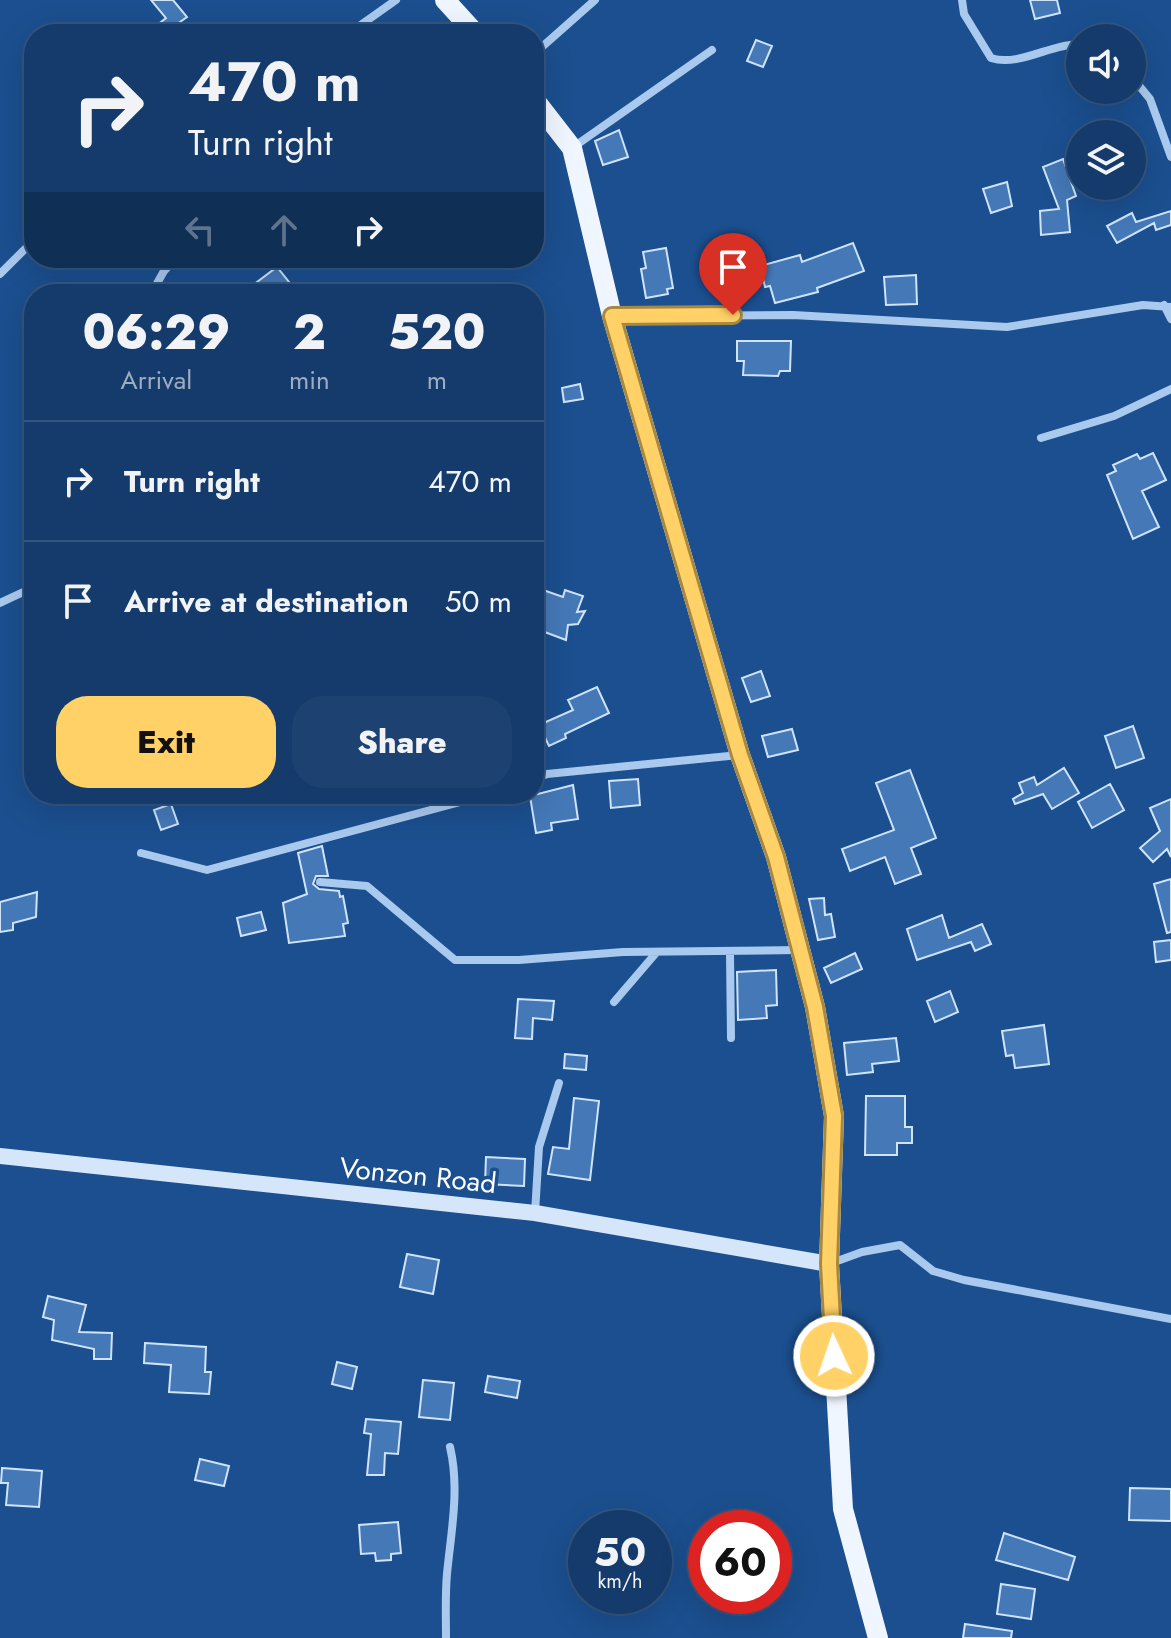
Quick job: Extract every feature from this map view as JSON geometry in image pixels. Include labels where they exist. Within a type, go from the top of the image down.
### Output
[{"type":"main road","points":[[445,0],[467,24]]},
{"type":"main road","points":[[544,112],[572,148],[612,316],[740,755],[776,857],[801,950],[834,1116],[829,1264],[843,1509],[878,1638]]},
{"type":"street","points":[[362,24],[396,0]]},
{"type":"street","points":[[544,45],[595,0]]},
{"type":"street","points":[[962,0],[964,14],[991,58],[1004,62],[1066,45]]},
{"type":"street","points":[[572,148],[712,50]]},
{"type":"street","points":[[1146,94],[1171,157]]},
{"type":"street","points":[[0,274],[24,250]]},
{"type":"street","points":[[612,316],[793,315],[1007,327],[1167,306],[1171,319]]},
{"type":"street","points":[[1041,438],[1114,416],[1171,389]]},
{"type":"street","points":[[0,603],[24,592]]},
{"type":"street","points":[[544,775],[740,755]]},
{"type":"street","points":[[141,853],[207,870],[462,804]]},
{"type":"street","points":[[320,882],[367,886],[455,960],[801,950]]},
{"type":"street","points":[[614,1002],[656,953]]},
{"type":"street","points":[[730,953],[731,1038]]},
{"type":"street","points":[[535,1213],[539,1147],[559,1083]]},
{"type":"street","name":"Vonzon Road","points":[[0,1156],[535,1213],[829,1264]]},
{"type":"street","points":[[829,1264],[862,1252],[900,1245],[933,1271],[964,1280],[1171,1319]]},
{"type":"street","points":[[446,1638],[446,1592],[455,1501],[455,1469],[450,1447]]},
{"type":"building","points":[[151,0],[173,0],[187,17],[177,24],[158,24],[166,18]]},
{"type":"building","points":[[1030,0],[1057,0],[1060,13],[1035,19]]},
{"type":"building","points":[[756,40],[772,46],[763,67],[747,61]]},
{"type":"building","points":[[619,130],[628,157],[603,165],[595,141]]},
{"type":"building","points":[[1063,159],[1070,232],[1041,235],[1040,211],[1059,209],[1043,167]]},
{"type":"building","points":[[1007,182],[1012,206],[991,213],[983,189]]},
{"type":"building","points":[[1171,211],[1171,225],[1156,230],[1154,223],[1117,243],[1107,226],[1132,213],[1136,222]]},
{"type":"building","points":[[853,243],[864,271],[817,288],[818,292],[775,303],[770,286],[765,287],[760,266],[800,255],[802,262]]},
{"type":"building","points":[[666,248],[673,288],[667,289],[668,294],[646,298],[641,269],[646,268],[643,252]]},
{"type":"building","points":[[278,268],[290,284],[254,284]]},
{"type":"building","points":[[916,275],[917,304],[886,305],[884,277]]},
{"type":"building","points":[[737,341],[791,341],[790,371],[780,371],[778,376],[743,375],[744,361],[737,361]]},
{"type":"building","points":[[580,384],[583,399],[564,402],[562,388]]},
{"type":"building","points":[[1153,453],[1166,480],[1142,491],[1159,527],[1133,539],[1107,475],[1116,471],[1113,465],[1137,454],[1140,459]]},
{"type":"building","points":[[544,590],[563,597],[565,590],[583,596],[577,612],[585,611],[578,624],[568,625],[566,640],[544,632]]},
{"type":"building","points":[[761,671],[770,696],[751,702],[742,678]]},
{"type":"building","points":[[597,687],[609,713],[565,734],[566,738],[549,746],[544,736],[544,723],[573,710],[568,700]]},
{"type":"building","points":[[1133,726],[1144,758],[1116,768],[1105,736]]},
{"type":"building","points":[[792,729],[798,750],[768,757],[762,736]]},
{"type":"building","points":[[1064,768],[1079,793],[1052,809],[1043,794],[1015,804],[1013,799],[1023,793],[1019,783],[1034,777],[1037,785]]},
{"type":"building","points":[[910,770],[936,838],[911,848],[921,874],[895,884],[885,857],[850,871],[842,849],[894,830],[876,783]]},
{"type":"building","points":[[638,779],[640,805],[611,808],[609,781]]},
{"type":"building","points":[[1110,784],[1124,810],[1092,828],[1078,802]]},
{"type":"building","points":[[573,785],[578,819],[551,823],[552,830],[536,833],[531,804],[544,804],[544,792]]},
{"type":"building","points":[[1171,799],[1171,857],[1167,849],[1153,862],[1140,848],[1160,831],[1150,808]]},
{"type":"building","points":[[171,804],[178,824],[161,830],[154,810]]},
{"type":"building","points":[[322,846],[328,876],[316,876],[313,884],[319,889],[339,891],[340,897],[343,896],[348,923],[343,924],[345,936],[289,943],[283,903],[307,894],[298,853]]},
{"type":"building","points":[[1171,879],[1171,932],[1167,933],[1154,884]]},
{"type":"building","points":[[37,892],[36,917],[13,923],[13,930],[0,932],[0,902]]},
{"type":"building","points":[[824,898],[825,915],[831,914],[835,937],[818,940],[809,899]]},
{"type":"building","points":[[261,912],[266,930],[241,936],[237,918]]},
{"type":"building","points":[[942,915],[949,938],[982,924],[991,944],[975,951],[971,942],[917,960],[907,929]]},
{"type":"building","points":[[1171,940],[1171,960],[1156,962],[1154,942]]},
{"type":"building","points":[[855,953],[862,969],[831,983],[824,968]]},
{"type":"building","points":[[776,970],[777,1005],[766,1006],[767,1018],[738,1020],[737,972]]},
{"type":"building","points":[[950,991],[958,1012],[935,1022],[927,1001]]},
{"type":"building","points":[[518,999],[554,1001],[552,1020],[533,1018],[532,1039],[515,1038]]},
{"type":"building","points":[[1044,1025],[1049,1064],[1015,1068],[1013,1055],[1006,1056],[1002,1031]]},
{"type":"building","points":[[896,1038],[899,1061],[872,1064],[873,1072],[847,1075],[844,1043]]},
{"type":"building","points":[[565,1054],[587,1056],[586,1070],[564,1068]]},
{"type":"building","points":[[866,1096],[905,1096],[905,1127],[912,1127],[912,1143],[897,1143],[897,1155],[865,1155]]},
{"type":"building","points":[[574,1098],[599,1101],[590,1180],[548,1174],[553,1147],[569,1149]]},
{"type":"building","points":[[486,1157],[525,1159],[524,1186],[485,1184]]},
{"type":"building","points":[[407,1254],[439,1260],[433,1294],[400,1287]]},
{"type":"building","points":[[48,1296],[86,1305],[79,1332],[112,1333],[111,1359],[94,1359],[94,1349],[52,1340],[54,1320],[43,1317]]},
{"type":"building","points":[[145,1343],[206,1347],[205,1372],[211,1372],[209,1394],[169,1392],[171,1365],[144,1363]]},
{"type":"building","points":[[337,1362],[357,1367],[352,1389],[332,1384]]},
{"type":"building","points":[[488,1376],[520,1381],[517,1398],[485,1392]]},
{"type":"building","points":[[423,1380],[454,1383],[450,1420],[419,1417]]},
{"type":"building","points":[[366,1419],[401,1422],[398,1454],[385,1453],[384,1475],[367,1475],[371,1434],[364,1433]]},
{"type":"building","points":[[200,1459],[229,1466],[224,1486],[195,1480]]},
{"type":"building","points":[[2,1468],[42,1471],[39,1507],[6,1505],[8,1483],[1,1483]]},
{"type":"building","points":[[1130,1488],[1171,1489],[1171,1521],[1129,1520]]},
{"type":"building","points":[[398,1522],[401,1553],[391,1554],[391,1560],[376,1561],[375,1553],[361,1554],[359,1525]]},
{"type":"building","points":[[1004,1533],[1075,1557],[1068,1580],[996,1560]]},
{"type":"building","points":[[1001,1584],[1035,1589],[1031,1619],[997,1614]]},
{"type":"building","points":[[965,1624],[1012,1631],[1011,1638],[963,1638]]},
{"type":"route","points":[[733,315],[612,316],[740,755],[776,857],[815,1007],[834,1116],[829,1264],[834,1356]]}]
